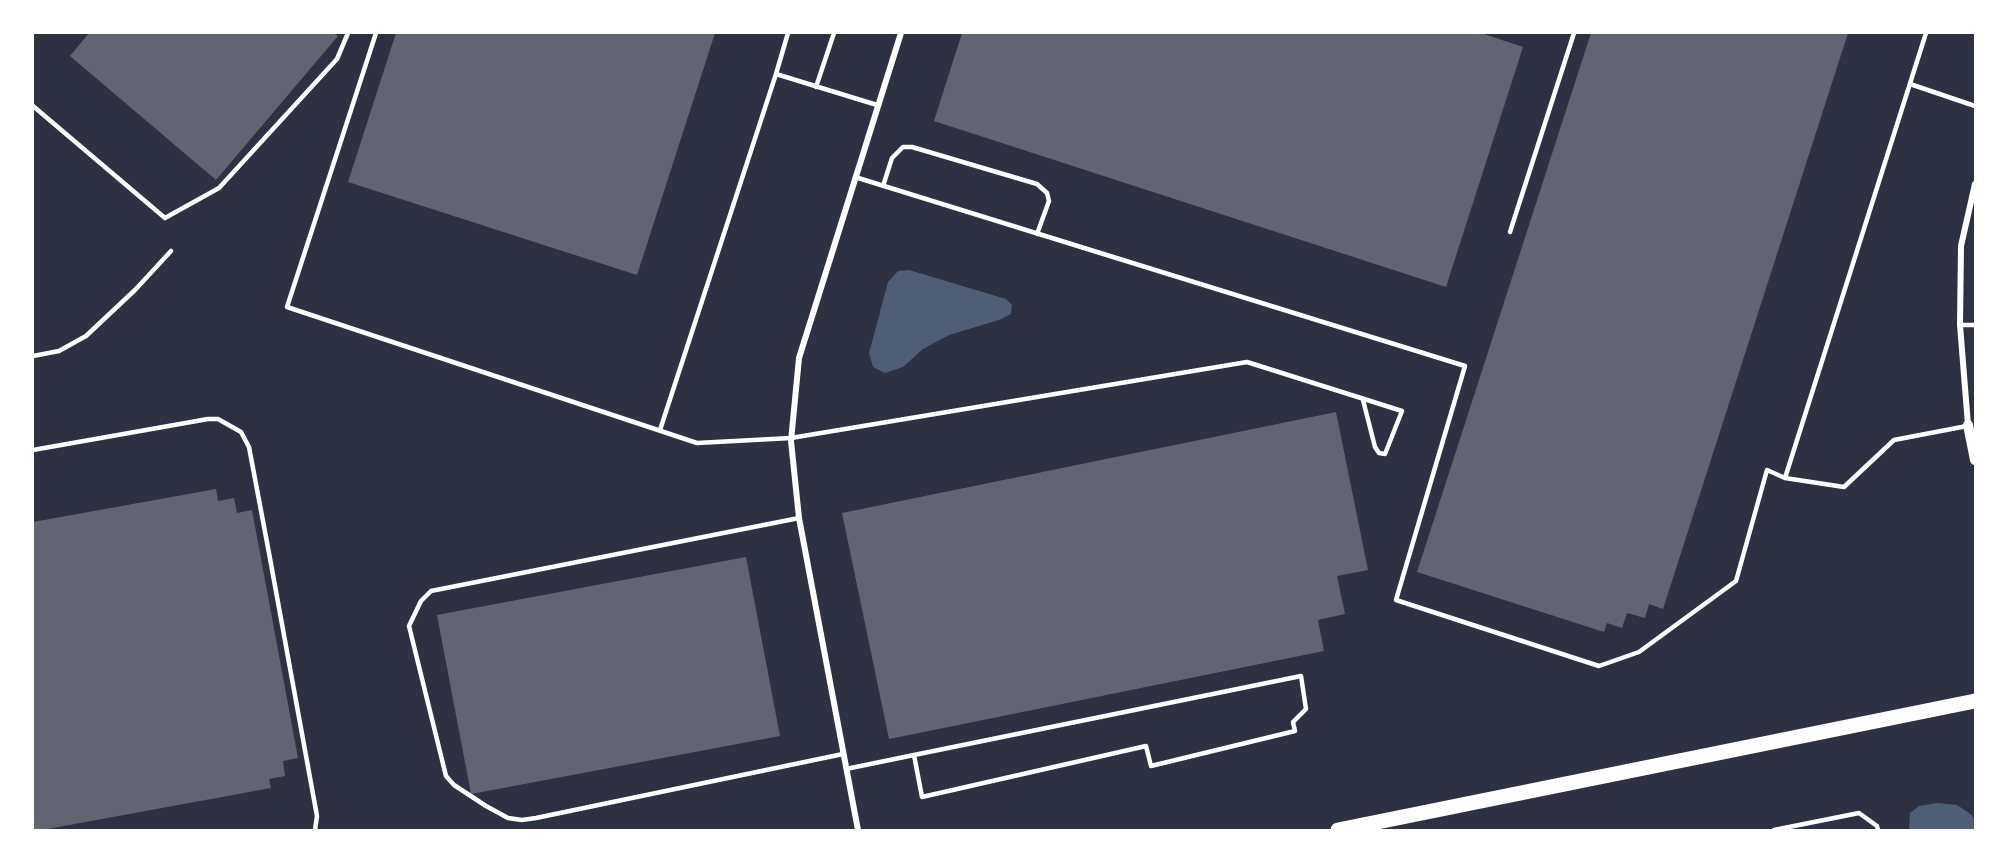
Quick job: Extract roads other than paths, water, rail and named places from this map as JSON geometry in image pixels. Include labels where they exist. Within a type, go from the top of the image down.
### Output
[{"type":"main road","points":[[1338,830],[1975,701]]},
{"type":"street","points":[[858,830],[799,518],[791,438],[799,358],[901,33]]},
{"type":"street","points":[[1975,184],[1961,246],[1960,325],[1968,425],[1975,460]]},
{"type":"lane","points":[[33,106],[165,218],[219,188],[337,59],[348,33]]},
{"type":"lane","points":[[376,33],[287,307],[698,442],[791,438],[1247,362],[1402,411],[1389,450],[1385,454],[1379,453],[1375,447],[1364,400]]},
{"type":"lane","points":[[660,430],[788,33]]},
{"type":"lane","points":[[816,87],[834,33]]},
{"type":"lane","points":[[1510,232],[1574,33]]},
{"type":"lane","points":[[1785,478],[1926,33]]},
{"type":"lane","points":[[776,74],[877,105]]},
{"type":"lane","points":[[1910,84],[1975,106]]},
{"type":"lane","points":[[883,186],[892,158],[903,147],[912,147],[1037,184],[1047,193],[1048,201],[1037,234]]},
{"type":"lane","points":[[855,177],[1465,366],[1396,600],[1599,666],[1639,652],[1736,580],[1767,470],[1785,478],[1844,487],[1894,440],[1968,425]]},
{"type":"lane","points":[[33,356],[59,351],[86,336],[135,290],[171,251]]},
{"type":"lane","points":[[1960,325],[1975,325]]},
{"type":"lane","points":[[33,450],[208,419],[218,419],[241,432],[249,447],[267,543],[317,816],[315,830]]},
{"type":"lane","points":[[799,518],[431,591],[421,601],[409,626],[446,776],[470,796],[508,818],[522,820],[536,818],[843,754]]},
{"type":"lane","points":[[846,769],[1301,676],[1306,709],[1293,722],[1295,731],[1151,766],[1146,746],[922,797],[914,756]]},
{"type":"lane","points":[[1773,830],[1859,813],[1877,826],[1878,830]]},
{"type":"water","points":[[909,270],[1006,299],[1012,305],[1011,314],[999,320],[949,335],[923,349],[903,367],[885,373],[873,367],[869,353],[888,282],[898,271]]},
{"type":"water","points":[[1937,803],[1957,805],[1972,815],[1975,820],[1975,830],[1909,830],[1910,813],[1919,806]]}]
